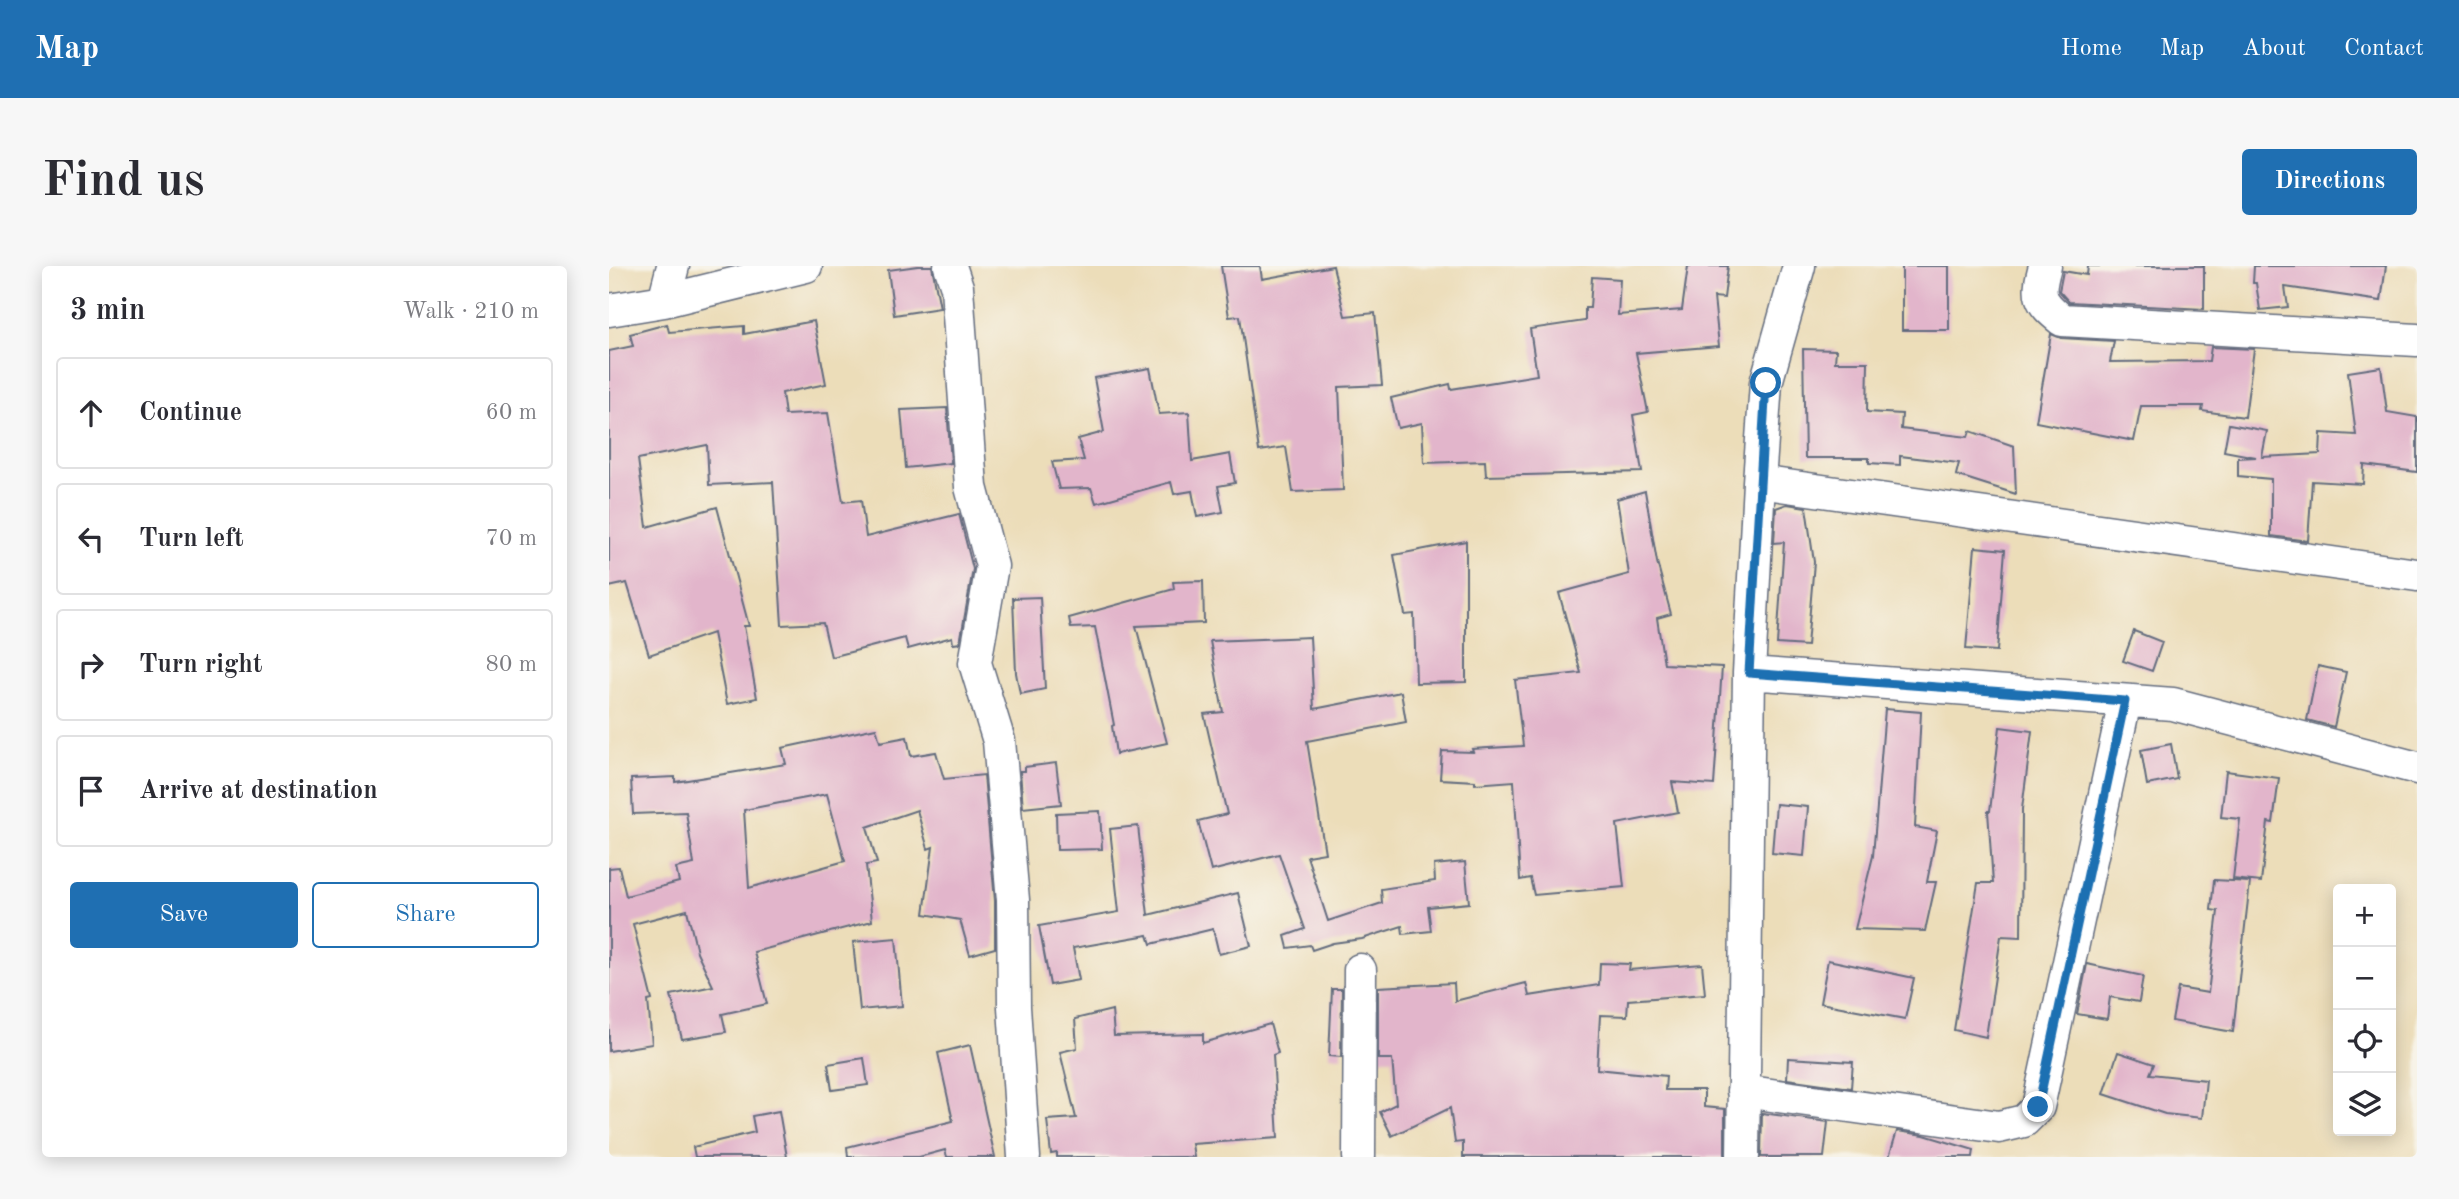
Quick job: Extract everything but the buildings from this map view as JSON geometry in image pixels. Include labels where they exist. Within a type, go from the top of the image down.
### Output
[{"type":"street","points":[[664,301],[673,266]]},
{"type":"street","points":[[609,310],[664,301],[806,266]]},
{"type":"street","points":[[950,266],[957,287],[971,487],[992,566],[975,663],[999,741],[1013,900],[1014,1007],[1024,1157]]},
{"type":"street","points":[[1743,1157],[1749,673],[1759,482],[1766,383],[1799,266]]},
{"type":"street","points":[[2045,266],[2038,290],[2045,307],[2062,320],[2417,340]]},
{"type":"street","points":[[1759,482],[2417,575]]},
{"type":"street","points":[[1749,673],[2173,704],[2417,768]]},
{"type":"street","points":[[1743,1091],[1999,1127],[2024,1121],[2038,1107],[2125,701]]},
{"type":"street","points":[[1359,1157],[1360,970]]},
{"type":"route","points":[[1766,383],[1749,673],[2125,701],[2038,1107]]}]
